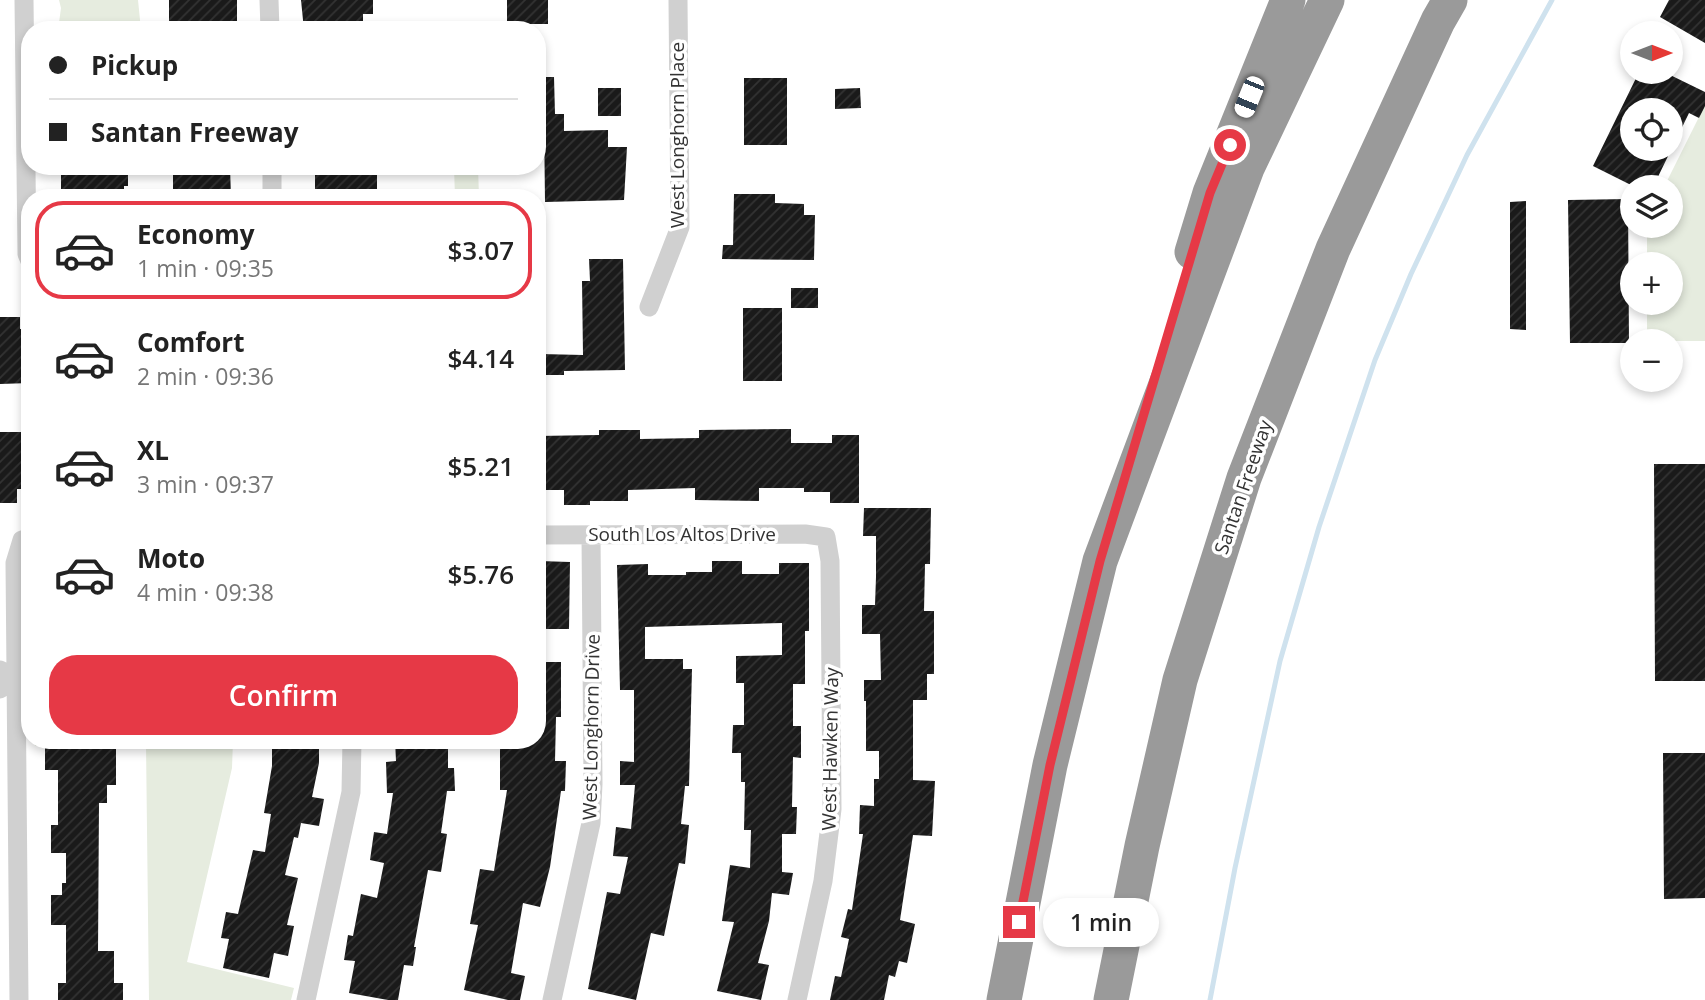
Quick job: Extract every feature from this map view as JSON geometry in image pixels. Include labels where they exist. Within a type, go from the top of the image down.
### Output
[{"type":"highway","points":[[1004,1000],[1050,765],[1100,561],[1210,193],[1288,0]]},
{"type":"highway","points":[[1100,561],[1247,168],[1327,0]]},
{"type":"highway","name":"Santan Freeway","points":[[1111,1000],[1142,846],[1180,680],[1244,478],[1334,249],[1450,0]]},
{"type":"highway","points":[[1334,249],[1475,0]]},
{"type":"street","points":[[24,0],[24,21]]},
{"type":"street","points":[[270,0],[270,21]]},
{"type":"street","name":"West Longhorn Place","points":[[649,307],[680,227],[678,0]]},
{"type":"street","name":"South Los Altos Drive","points":[[546,535],[805,534],[826,537]]},
{"type":"street","name":"West Longhorn Drive","points":[[552,1000],[591,823],[591,535]]},
{"type":"street","name":"West Hawken Way","points":[[797,1000],[823,881],[832,809],[830,561],[826,537]]},
{"type":"street","points":[[19,1000],[5,679],[15,563],[21,550]]},
{"type":"street","points":[[306,1000],[351,792],[352,749]]},
{"type":"shaded area","points":[[59,0],[138,0],[140,21],[59,21]]},
{"type":"shaded area","points":[[1705,105],[1705,341],[1683,341],[1683,329],[1647,329],[1647,315],[1683,315],[1683,252],[1647,252],[1647,238],[1683,238],[1683,175],[1670,175],[1677,161],[1683,161],[1683,149]]},
{"type":"shaded area","points":[[454,175],[478,175],[479,189],[455,189]]},
{"type":"shaded area","points":[[146,749],[233,749],[232,768],[187,962],[294,988],[291,1000],[149,1000]]},
{"type":"building","points":[[169,0],[237,0],[237,21],[169,21]]},
{"type":"building","points":[[301,0],[373,0],[373,14],[363,14],[363,21],[303,21]]},
{"type":"building","points":[[507,0],[548,0],[548,24],[546,21],[507,21]]},
{"type":"building","points":[[1669,0],[1705,0],[1705,43],[1684,31],[1684,21],[1667,21],[1660,17]]},
{"type":"building","points":[[546,77],[554,77],[555,114],[564,114],[564,131],[608,130],[608,147],[627,147],[624,200],[546,202]]},
{"type":"building","points":[[744,78],[787,78],[787,145],[744,145]]},
{"type":"building","points":[[1684,82],[1705,92],[1705,106],[1699,118],[1689,113],[1683,125],[1683,98],[1626,98],[1633,84],[1684,84]]},
{"type":"building","points":[[598,88],[621,88],[621,116],[598,116]]},
{"type":"building","points":[[860,88],[861,108],[835,109],[835,89]]},
{"type":"building","points":[[1620,111],[1620,161],[1666,161],[1659,175],[1620,175],[1620,180],[1593,166]]},
{"type":"building","points":[[61,175],[128,175],[128,186],[124,186],[124,189],[61,189]]},
{"type":"building","points":[[173,175],[230,175],[231,189],[173,189]]},
{"type":"building","points":[[315,175],[377,175],[377,189],[315,189]]},
{"type":"building","points":[[734,194],[775,194],[775,203],[804,204],[804,215],[815,215],[814,260],[722,259],[723,245],[733,245]]},
{"type":"building","points":[[1620,199],[1620,238],[1628,238],[1628,252],[1620,252],[1620,315],[1629,315],[1629,329],[1620,329],[1620,343],[1570,343],[1568,200]]},
{"type":"building","points":[[1526,201],[1526,330],[1510,329],[1510,202]]},
{"type":"building","points":[[589,259],[623,259],[625,370],[564,371],[564,375],[546,375],[546,354],[583,355],[582,281],[590,281]]},
{"type":"building","points":[[791,288],[818,288],[818,308],[791,308]]},
{"type":"building","points":[[743,308],[782,308],[782,381],[743,381]]},
{"type":"building","points":[[0,317],[20,317],[21,383],[0,384]]},
{"type":"building","points":[[791,429],[791,443],[832,443],[832,435],[859,435],[859,503],[830,503],[830,492],[804,492],[804,488],[759,488],[759,501],[695,500],[695,488],[628,490],[628,501],[590,501],[590,505],[564,505],[564,490],[546,490],[546,436],[599,435],[599,430],[640,430],[640,439],[699,438],[699,430]]},
{"type":"building","points":[[0,432],[21,432],[21,489],[17,489],[17,503],[0,503]]},
{"type":"building","points":[[1654,464],[1705,464],[1705,681],[1655,681]]},
{"type":"building","points":[[864,508],[931,508],[930,564],[925,564],[924,611],[934,611],[934,674],[927,674],[927,700],[913,700],[913,780],[935,781],[932,836],[913,835],[900,920],[915,924],[907,963],[899,961],[895,977],[889,975],[884,1000],[830,1000],[835,976],[841,977],[849,939],[841,937],[848,909],[852,910],[863,834],[859,834],[860,805],[874,806],[874,779],[879,779],[879,751],[866,751],[864,680],[881,680],[880,634],[862,634],[862,605],[875,605],[876,577],[876,536],[863,536]]},
{"type":"building","points":[[546,561],[570,562],[569,629],[546,629]]},
{"type":"building","points":[[712,561],[742,561],[742,574],[779,574],[779,563],[809,563],[809,631],[805,631],[805,684],[793,684],[793,726],[801,726],[801,758],[793,757],[792,807],[797,807],[796,834],[782,834],[782,872],[793,873],[789,895],[772,893],[769,921],[758,963],[769,965],[761,1000],[717,991],[734,922],[722,921],[730,865],[750,868],[751,830],[744,830],[745,782],[741,782],[741,753],[732,753],[733,725],[744,725],[744,683],[736,683],[736,656],[782,655],[782,623],[645,627],[645,659],[683,659],[683,669],[692,669],[689,786],[685,786],[681,824],[689,825],[685,864],[679,863],[664,936],[651,933],[636,1000],[588,989],[607,892],[620,894],[628,857],[613,856],[616,827],[631,829],[635,785],[620,785],[620,761],[634,762],[634,690],[620,690],[617,565],[648,564],[648,575],[686,575],[686,572],[712,572]]},
{"type":"building","points":[[546,662],[561,662],[561,717],[556,717],[555,761],[566,761],[565,791],[561,791],[550,867],[540,907],[523,903],[511,973],[525,976],[520,1000],[508,1000],[464,990],[478,925],[470,924],[480,869],[494,871],[507,790],[500,790],[500,749],[546,749]]},
{"type":"building","points":[[45,749],[116,749],[116,785],[107,785],[107,803],[99,803],[98,951],[114,951],[114,983],[123,983],[123,1000],[58,1000],[58,983],[66,983],[66,925],[51,925],[51,895],[62,895],[62,883],[66,883],[66,853],[51,853],[51,825],[58,825],[58,770],[45,770]]},
{"type":"building","points":[[272,749],[319,749],[312,797],[324,799],[319,826],[301,823],[298,838],[294,837],[285,875],[298,878],[287,925],[294,926],[288,956],[274,953],[269,978],[223,968],[229,939],[221,938],[226,912],[238,914],[253,850],[265,852],[271,814],[264,813],[272,766]]},
{"type":"building","points":[[395,749],[448,749],[448,768],[454,768],[455,791],[447,791],[441,833],[447,834],[441,872],[428,870],[413,966],[404,965],[398,1000],[388,1000],[349,993],[355,961],[344,960],[348,935],[353,936],[361,894],[377,898],[384,863],[370,860],[374,832],[387,834],[393,793],[387,793],[386,762],[396,761]]},
{"type":"building","points":[[1663,753],[1705,753],[1705,898],[1664,899]]},
{"type":"waterway","points":[[1210,1000],[1235,868],[1280,661],[1319,527],[1375,360],[1411,274],[1467,155],[1552,0]]},
{"type":"route","points":[[1019,922],[1050,765],[1100,561],[1210,193],[1230,145]]}]
